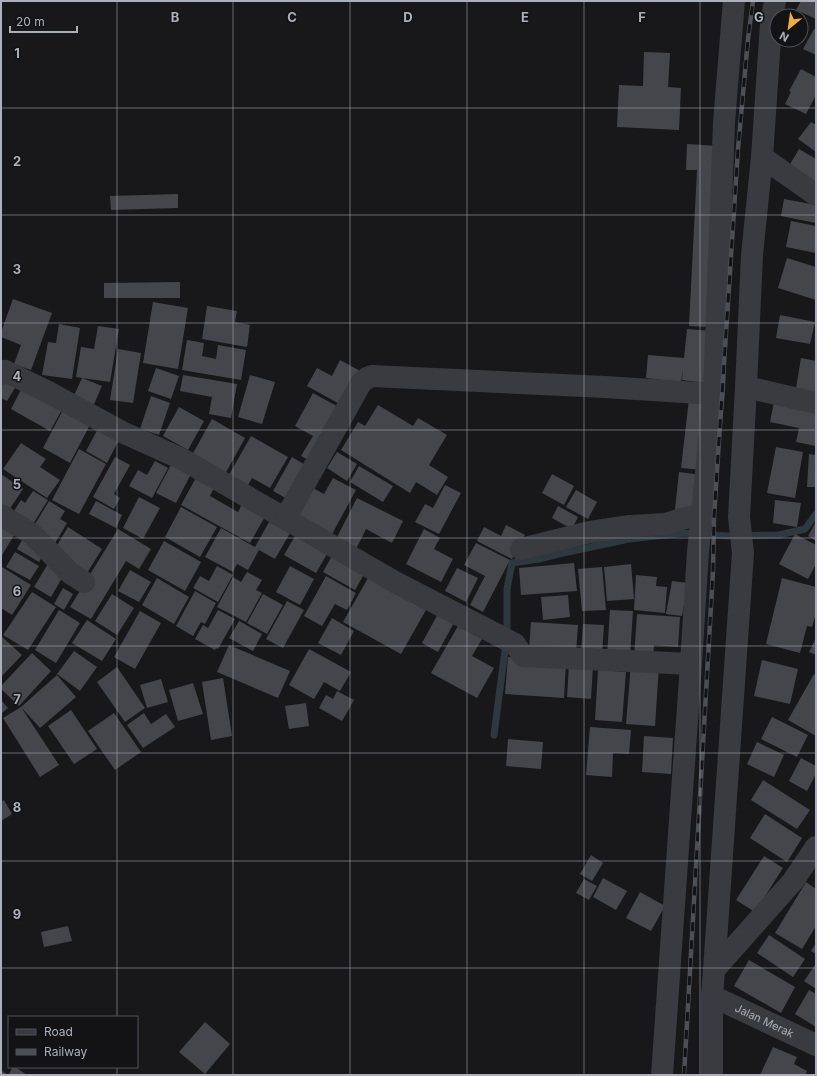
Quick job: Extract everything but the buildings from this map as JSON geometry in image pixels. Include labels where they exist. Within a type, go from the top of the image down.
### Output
[{"type":"street","points":[[662,1075],[698,552],[714,394],[724,122],[734,1]]},
{"type":"street","points":[[712,1075],[712,996],[743,553],[739,517],[752,254],[762,157],[771,24],[775,1]]},
{"type":"street","points":[[762,157],[816,195]]},
{"type":"street","points":[[1,374],[5,371],[48,392],[122,432],[182,459],[395,582],[515,644],[523,656],[691,664]]},
{"type":"street","points":[[285,519],[361,383],[372,376],[605,387],[714,394]]},
{"type":"street","points":[[746,388],[816,403]]},
{"type":"street","points":[[1,515],[32,534],[70,573],[84,582]]},
{"type":"street","points":[[521,548],[590,532],[630,526],[666,524],[681,519],[702,521]]},
{"type":"street","points":[[714,970],[793,881],[816,847]]},
{"type":"street","name":"Jalan Merak","points":[[712,996],[816,1045]]},
{"type":"waterway","points":[[494,735],[507,635],[507,589],[512,563],[539,559],[629,539],[683,533],[727,536],[779,535],[805,529],[816,514]]},
{"type":"railway","points":[[684,1075],[713,571],[714,517],[738,149],[753,1]]}]
